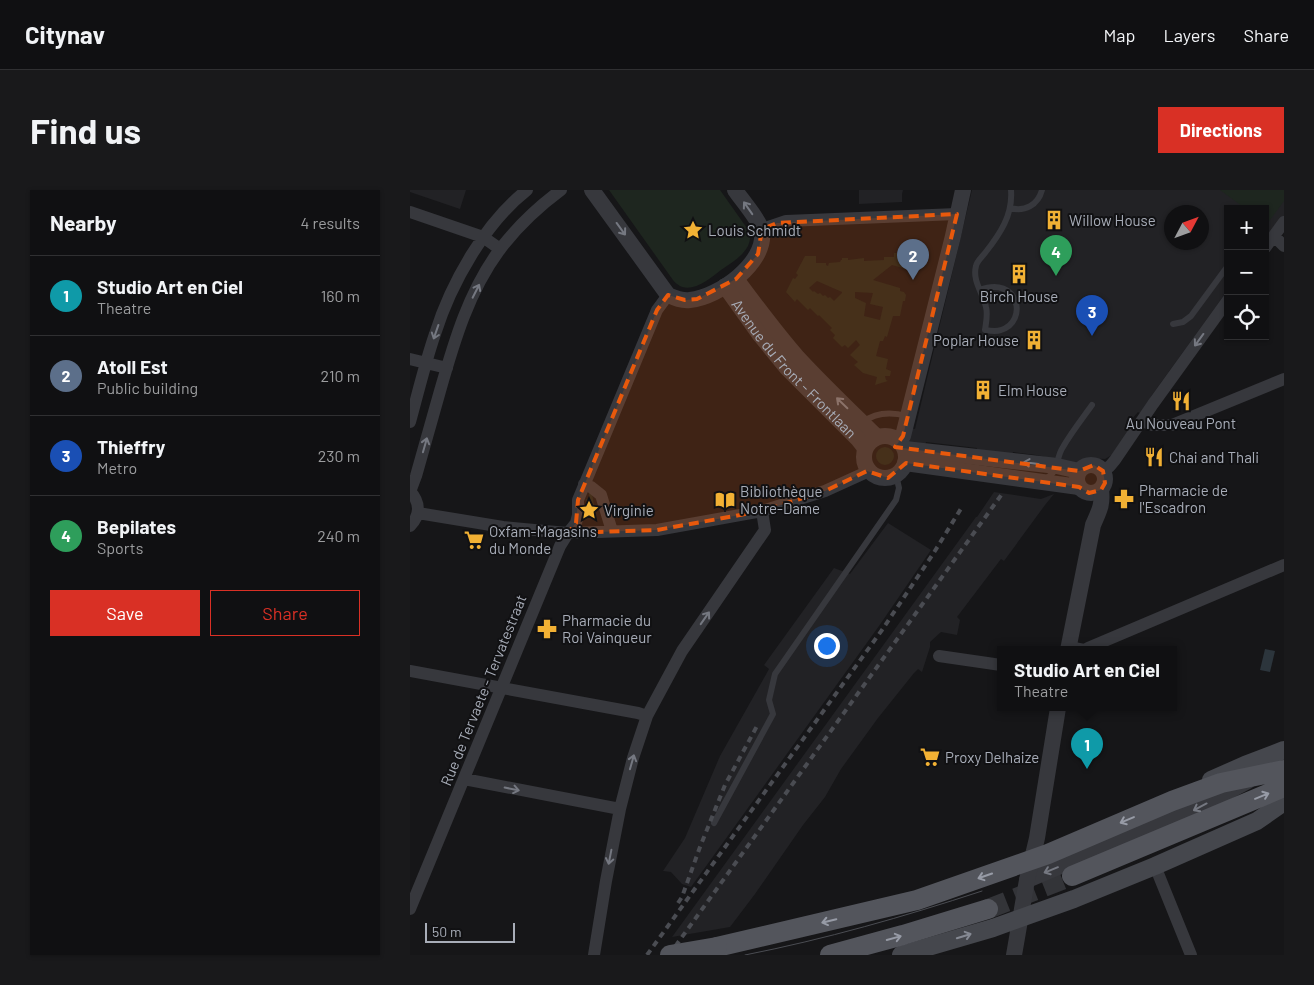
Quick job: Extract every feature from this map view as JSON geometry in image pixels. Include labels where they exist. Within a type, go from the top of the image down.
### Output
[{"type":"main road","points":[[1172,801],[1214,779],[1284,750]]},
{"type":"main road","points":[[670,955],[717,947],[917,900],[1048,854],[1172,801],[1221,783],[1284,770]]},
{"type":"main road","points":[[1072,876],[1284,787]]},
{"type":"main road","points":[[900,955],[1020,919],[1155,866],[1257,821],[1284,802]]},
{"type":"main road","points":[[830,955],[988,909]]},
{"type":"street","points":[[410,422],[435,332],[474,250],[504,212],[527,190]]},
{"type":"street","points":[[410,526],[418,513],[417,501],[410,492],[419,468],[446,368],[462,318],[500,249],[528,217],[561,190]]},
{"type":"street","points":[[592,190],[668,295],[678,299],[692,300],[706,296],[730,282],[758,254],[762,239],[762,229],[735,190]]},
{"type":"street","points":[[901,457],[895,438],[886,435],[871,442],[864,460],[868,471],[875,476],[884,478],[901,457],[902,436],[963,190]]},
{"type":"street","points":[[410,212],[483,237],[500,249]]},
{"type":"street","points":[[762,229],[786,221],[958,214]]},
{"type":"street","points":[[1269,243],[1284,222]]},
{"type":"street","points":[[1274,236],[1284,246]]},
{"type":"street","name":"Avenue du Front - Frontlaan","points":[[730,282],[798,358],[862,423],[871,442]]},
{"type":"street","name":"Avenue du Front - Frontlaan","points":[[730,282],[760,335],[786,368],[858,439],[871,442]]},
{"type":"street","name":"Rue de Tervaete - Tervatestraat","points":[[410,909],[560,546],[576,523],[578,500],[584,484],[657,310],[668,295]]},
{"type":"street","points":[[1103,471],[1115,460],[1224,306]]},
{"type":"street","points":[[410,359],[446,368]]},
{"type":"street","points":[[1142,421],[1152,425],[1172,425],[1284,379]]},
{"type":"street","points":[[901,457],[966,455],[1058,466],[1086,485]]},
{"type":"street","points":[[952,470],[966,455]]},
{"type":"street","points":[[901,457],[952,470],[1086,485],[1105,483],[1106,479],[1103,471],[1094,465],[1083,467],[1086,485],[1087,506],[1093,524],[1069,646]]},
{"type":"street","points":[[418,513],[503,527],[568,533],[656,530],[762,511],[826,491],[868,471]]},
{"type":"street","points":[[584,484],[591,486],[601,495],[612,532]]},
{"type":"street","points":[[594,955],[620,809],[633,758],[647,716],[682,651],[765,530],[762,511]]},
{"type":"street","points":[[1094,646],[1284,566]]},
{"type":"street","points":[[939,656],[997,664]]},
{"type":"street","points":[[410,671],[647,716]]},
{"type":"street","points":[[1014,955],[1027,880],[1037,838],[1058,711]]},
{"type":"street","points":[[1027,880],[1192,811],[1259,776]]},
{"type":"street","points":[[464,779],[620,809]]},
{"type":"street","points":[[1257,821],[1284,810]]},
{"type":"street","points":[[1155,866],[1191,955]]},
{"type":"lane","points":[[980,290],[992,286],[1000,287],[1011,294],[1015,300],[1017,307],[1013,321],[1002,330],[985,330],[987,309],[975,277],[976,264],[1006,224],[1010,208],[1011,190]]},
{"type":"lane","points":[[1010,208],[1028,208],[1038,200],[1042,190]]},
{"type":"lane","points":[[1173,324],[1183,322],[1191,316],[1224,271]]},
{"type":"lane","points":[[1041,481],[1052,474],[1058,466],[1061,449],[1092,405]]},
{"type":"lane","points":[[862,423],[878,414],[896,413],[907,416]]},
{"type":"lane","points":[[714,823],[773,714],[769,700],[775,674],[896,500],[900,488],[901,457]]},
{"type":"highlighted area","points":[[957,214],[903,436],[895,447],[1079,471],[1094,465],[1103,471],[1105,483],[1101,490],[1089,493],[1079,487],[906,463],[888,478],[867,471],[825,491],[762,511],[657,530],[568,533],[576,523],[578,500],[657,310],[668,295],[685,300],[697,299],[736,279],[758,254],[762,229],[777,223]]},
{"type":"shaded area","points":[[410,190],[466,190],[460,209],[410,192]]},
{"type":"shaded area","points":[[609,190],[720,190],[749,231],[748,246],[736,260],[697,286],[685,287],[679,285],[673,280]]},
{"type":"shaded area","points":[[859,190],[903,190],[902,202],[859,204]]},
{"type":"shaded area","points":[[972,190],[1284,190],[1284,218],[1269,234],[1269,205],[1224,205],[1224,296],[1152,395],[1142,415],[1138,412],[1131,420],[1125,429],[1130,432],[1112,455],[1105,459],[1086,458],[1077,464],[1013,452],[1012,456],[977,451],[977,448],[926,442],[925,445],[909,442],[911,428],[915,429]]},
{"type":"shaded area","points":[[1220,190],[1284,190],[1284,201],[1269,221],[1269,205],[1241,205]]},
{"type":"shaded area","points":[[894,253],[902,253],[903,258],[906,258],[906,269],[892,265],[873,280],[900,288],[900,291],[906,295],[900,316],[893,316],[887,337],[885,336],[883,341],[880,341],[876,356],[888,359],[886,369],[891,371],[890,376],[885,376],[888,381],[875,385],[877,377],[863,373],[854,365],[858,362],[850,355],[860,345],[856,340],[848,348],[845,345],[842,347],[833,338],[835,335],[830,330],[832,328],[819,315],[810,308],[808,310],[797,299],[795,302],[786,292],[793,278],[795,279],[798,275],[796,273],[805,256],[816,256],[816,263],[826,263],[828,266],[829,263],[840,262],[842,258],[848,258],[848,260],[864,258],[864,261],[884,260],[884,257],[894,257]],"holes":[[[817,281],[842,292],[842,293],[834,301],[830,297],[828,298],[825,295],[813,292],[809,288]],[[855,292],[873,293],[870,304],[883,307],[880,320],[864,316],[866,303],[855,298]]]},
{"type":"shaded area","points":[[881,447],[889,447],[894,452],[892,463],[881,465],[876,460],[876,452]]},
{"type":"shaded area","points":[[994,492],[1041,499],[1054,494],[1004,561],[1001,559],[957,617],[960,620],[957,635],[941,632],[930,642],[922,672],[918,669],[914,673],[878,718],[841,769],[825,797],[730,927],[672,937],[977,517]]},
{"type":"shaded area","points":[[589,493],[592,493],[595,512],[584,512],[583,505],[587,505],[586,499],[589,499]]},
{"type":"shaded area","points":[[888,523],[931,550],[879,626],[691,887],[682,884],[671,872],[663,871],[685,838],[720,756],[769,669],[764,665],[834,568],[850,574]]},
{"type":"shaded area","points":[[1265,649],[1275,651],[1270,672],[1260,670]]},
{"type":"tunnel","points":[[988,909],[1072,876]]},
{"type":"tram line","points":[[745,955],[864,927],[982,891]]},
{"type":"railway","points":[[669,955],[1002,494]]},
{"type":"railway","points":[[647,955],[882,630],[962,507]]},
{"type":"railway","points":[[678,903],[725,785],[757,726]]},
{"type":"place","name":"Willow House","points":[[1054,220]]},
{"type":"place","name":"Louis Schmidt","points":[[693,230]]},
{"type":"place","name":"Birch House","points":[[1019,274]]},
{"type":"place","name":"Bepilates","points":[[1056,276]]},
{"type":"place","name":"Atoll Est","points":[[913,280]]},
{"type":"place","name":"Thieffry","points":[[1092,336]]},
{"type":"place","name":"Poplar House","points":[[1034,340]]},
{"type":"place","name":"Elm House","points":[[983,390]]},
{"type":"place","name":"Au Nouveau Pont","points":[[1181,401]]},
{"type":"place","name":"Chai and Thali","points":[[1154,457]]},
{"type":"place","name":"Pharmacie de l'Escadron","points":[[1124,499]]},
{"type":"place","name":"Bibliothèque Notre-Dame","points":[[725,500]]},
{"type":"place","name":"Virginie","points":[[589,510]]},
{"type":"place","name":"Oxfam-Magasins du Monde","points":[[474,540]]},
{"type":"place","name":"Pharmacie du Roi Vainqueur","points":[[547,629]]},
{"type":"place","name":"Proxy Delhaize","points":[[930,757]]},
{"type":"place","name":"Studio Art en Ciel","points":[[1087,769]]}]
